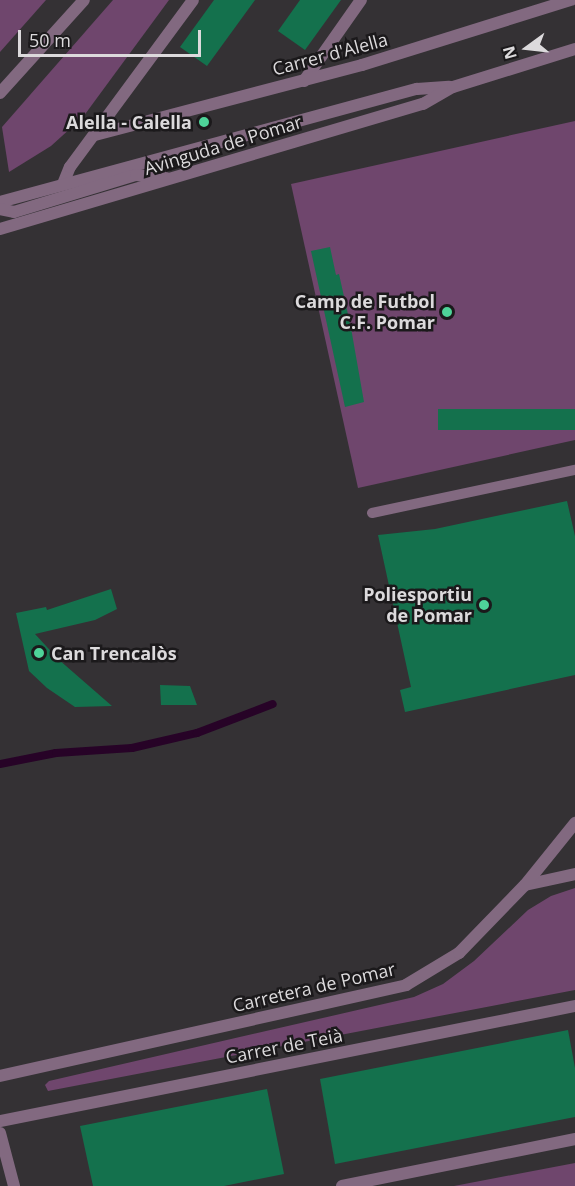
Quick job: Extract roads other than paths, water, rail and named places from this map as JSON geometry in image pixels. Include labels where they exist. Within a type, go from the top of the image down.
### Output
[{"type":"street","points":[[0,93],[84,0]]},
{"type":"street","points":[[63,184],[70,167],[193,0]]},
{"type":"street","points":[[304,81],[362,0]]},
{"type":"street","points":[[531,13],[540,0]]},
{"type":"street","name":"Carrer d'Alella","points":[[95,135],[304,81],[571,0]]},
{"type":"street","name":"Avinguda de Pomar","points":[[0,229],[423,104],[453,87],[575,49]]},
{"type":"street","name":"Avinguda de Pomar","points":[[0,202],[417,89],[453,87]]},
{"type":"street","points":[[0,209],[14,212],[136,175],[173,179]]},
{"type":"street","name":"Carretera de Pomar","points":[[0,1076],[406,985],[459,953],[525,885],[575,823]]},
{"type":"street","points":[[525,885],[575,874]]},
{"type":"street","name":"Carrer de Teià","points":[[0,1121],[575,1006]]},
{"type":"street","points":[[0,1133],[14,1186]]},
{"type":"street","points":[[342,1186],[575,1139]]},
{"type":"lane","points":[[372,513],[575,470]]},
{"type":"waterway","points":[[0,764],[56,753],[132,748],[197,733],[273,704]]},
{"type":"place","name":"Alella - Calella","points":[[204,122]]},
{"type":"place","name":"Camp de Futbol C.F. Pomar","points":[[447,312]]},
{"type":"place","name":"Poliesportiu de Pomar","points":[[484,605]]},
{"type":"place","name":"Can Trencalòs","points":[[39,653]]}]
